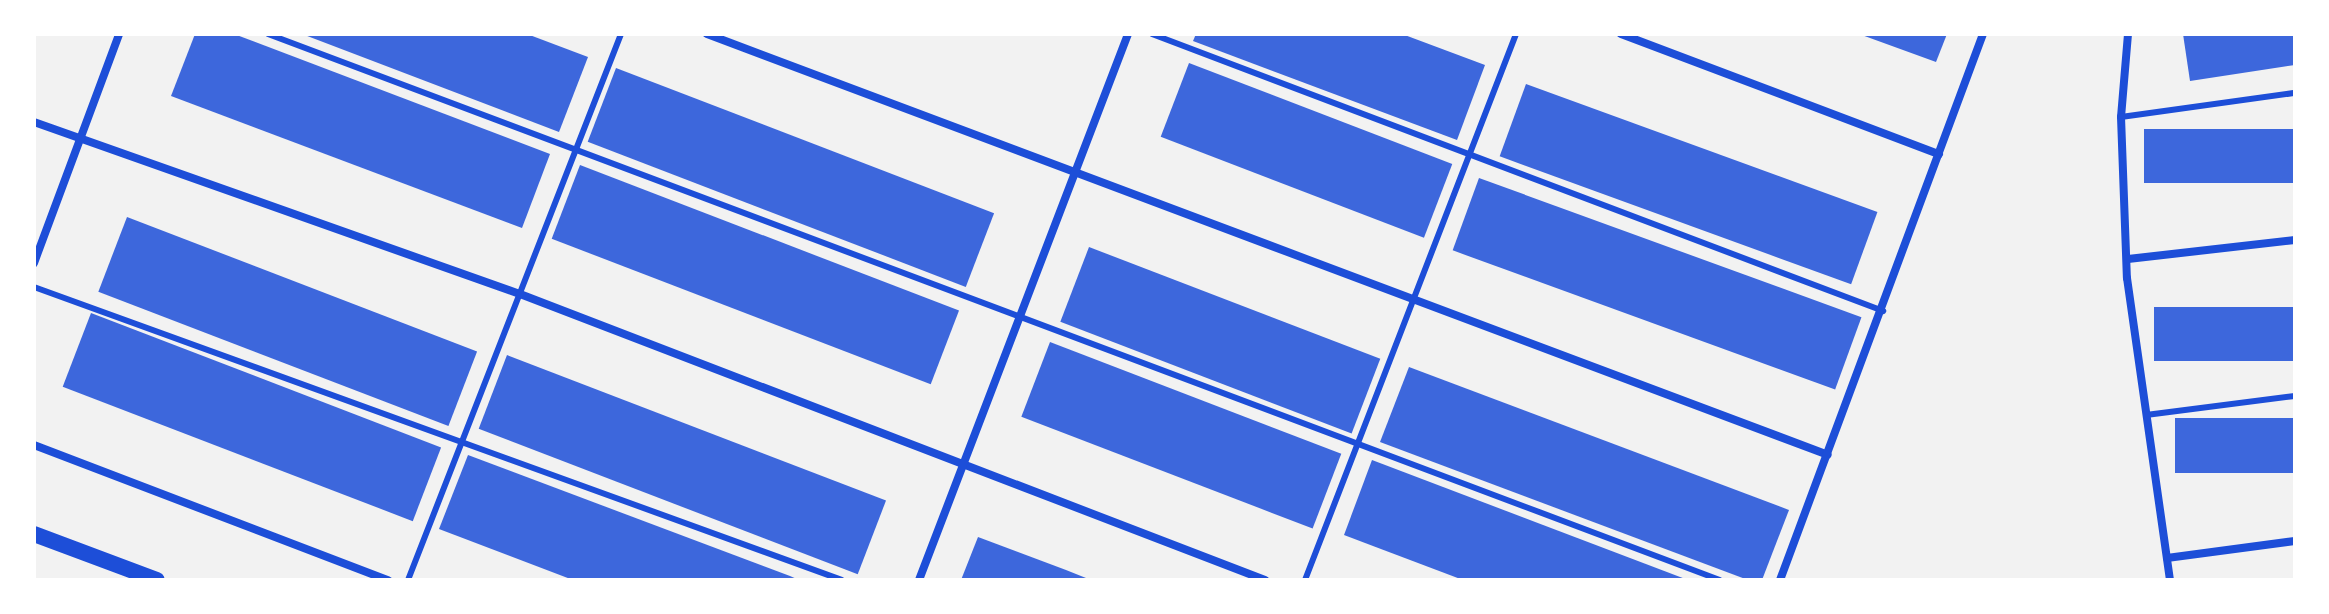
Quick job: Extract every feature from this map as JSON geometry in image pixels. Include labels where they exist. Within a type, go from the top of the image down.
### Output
[{"type":"main road","points":[[34,534],[157,580]]},
{"type":"street","points":[[34,263],[119,34]]},
{"type":"street","points":[[707,34],[1828,455]]},
{"type":"street","points":[[919,580],[1128,34]]},
{"type":"street","points":[[1621,34],[1939,154]]},
{"type":"street","points":[[1780,580],[1883,311],[1983,34]]},
{"type":"street","points":[[2128,34],[2121,117],[2128,259],[2170,580]]},
{"type":"street","points":[[34,122],[520,294],[1265,580]]},
{"type":"street","points":[[2128,259],[2295,240]]},
{"type":"street","points":[[34,445],[388,580]]},
{"type":"street","points":[[2167,558],[2295,541]]},
{"type":"lane","points":[[268,34],[1720,580]]},
{"type":"lane","points":[[408,580],[621,34]]},
{"type":"lane","points":[[1152,34],[1883,311]]},
{"type":"lane","points":[[1305,580],[1516,34]]},
{"type":"lane","points":[[2121,117],[2295,93]]},
{"type":"lane","points":[[34,287],[842,580]]},
{"type":"lane","points":[[2146,415],[2295,396]]},
{"type":"building","points":[[195,34],[234,34],[550,154],[522,228],[171,96]]},
{"type":"building","points":[[302,34],[527,34],[588,57],[559,132]]},
{"type":"building","points":[[1196,34],[1402,34],[1485,65],[1457,140],[1193,41]]},
{"type":"building","points":[[1859,34],[1947,34],[1936,62]]},
{"type":"building","points":[[2183,34],[2295,34],[2295,65],[2190,81]]},
{"type":"building","points":[[1189,63],[1452,164],[1424,238],[1161,137]]},
{"type":"building","points":[[616,68],[994,213],[966,287],[588,142]]},
{"type":"building","points":[[1526,84],[1877,212],[1851,284],[1500,156]]},
{"type":"building","points":[[2144,129],[2295,129],[2295,183],[2144,183]]},
{"type":"building","points":[[580,165],[959,310],[931,384],[552,239]]},
{"type":"building","points":[[1479,178],[1861,317],[1835,390],[1453,250]]},
{"type":"building","points":[[127,217],[477,351],[448,426],[98,292]]},
{"type":"building","points":[[1089,247],[1380,359],[1352,433],[1060,322]]},
{"type":"building","points":[[2154,307],[2295,307],[2295,361],[2154,361]]},
{"type":"building","points":[[91,313],[441,447],[413,521],[63,387]]},
{"type":"building","points":[[1050,342],[1341,454],[1313,528],[1021,417]]},
{"type":"building","points":[[507,355],[886,500],[858,574],[479,429]]},
{"type":"building","points":[[1409,367],[1789,510],[1762,580],[1748,580],[1380,442]]},
{"type":"building","points":[[2175,418],[2295,418],[2295,473],[2175,473]]},
{"type":"building","points":[[468,455],[799,580],[573,580],[439,529]]},
{"type":"building","points":[[1372,460],[1688,580],[1463,580],[1344,535]]},
{"type":"building","points":[[978,537],[1066,570],[1091,580],[961,580]]}]
